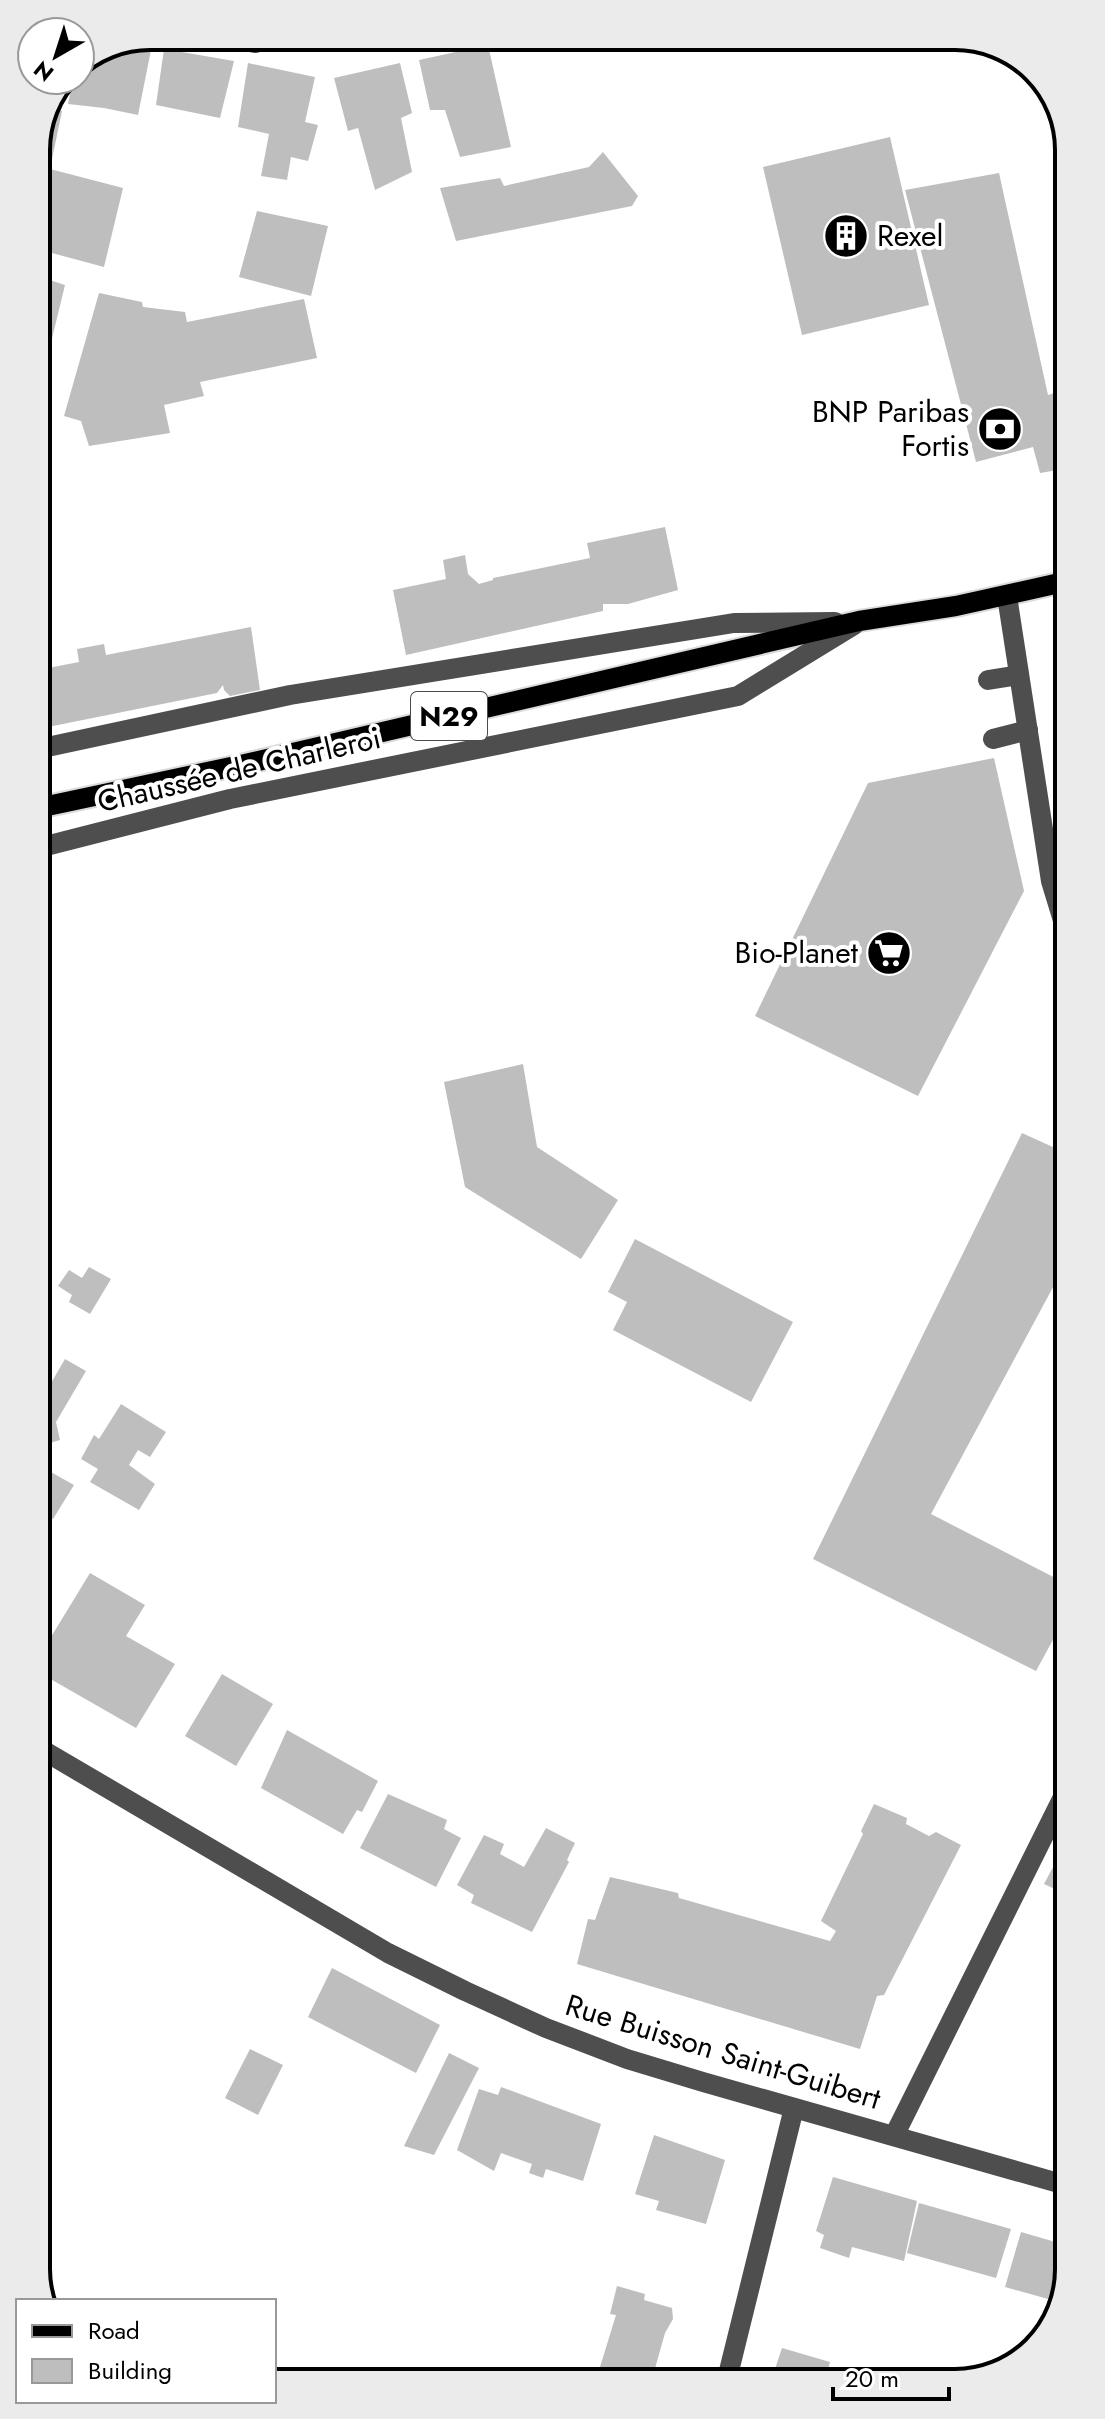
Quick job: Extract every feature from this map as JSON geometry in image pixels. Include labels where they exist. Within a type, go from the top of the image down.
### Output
[{"type":"main road","name":"Chaussée de Charleroi","points":[[50,805],[245,764],[859,621],[1007,596],[1055,584]]},
{"type":"street","points":[[1007,596],[1055,894]]},
{"type":"street","name":"Chaussée de Charleroi","points":[[50,746],[290,695],[734,623],[859,621]]},
{"type":"street","name":"Chaussée de Charleroi","points":[[50,845],[230,799],[738,696],[859,621]]},
{"type":"street","points":[[988,680],[1019,675]]},
{"type":"street","points":[[993,739],[1028,730]]},
{"type":"street","name":"Rue Buisson Saint-Guibert","points":[[50,1754],[388,1953],[546,2028],[627,2059],[1055,2182]]},
{"type":"street","points":[[894,2136],[1055,1813]]},
{"type":"street","points":[[729,2369],[794,2108]]},
{"type":"building","points":[[151,50],[138,115],[68,104],[70,96],[96,96],[96,66],[100,63],[118,55]]},
{"type":"building","points":[[164,50],[234,61],[220,118],[156,105]]},
{"type":"building","points":[[465,50],[489,50],[511,147],[460,157],[445,110],[430,110],[419,60]]},
{"type":"building","points":[[248,63],[315,77],[305,122],[318,125],[308,161],[291,157],[287,180],[261,176],[269,134],[238,127]]},
{"type":"building","points":[[400,63],[412,113],[401,118],[412,172],[375,190],[358,128],[348,131],[334,78]]},
{"type":"building","points":[[58,110],[62,111],[50,169],[53,124]]},
{"type":"building","name":"Rexel","points":[[890,137],[929,305],[802,335],[763,167]]},
{"type":"building","points":[[603,152],[638,196],[632,206],[456,241],[440,188],[500,178],[504,186],[589,167]]},
{"type":"building","points":[[50,169],[123,188],[104,267],[50,252]]},
{"type":"building","points":[[999,173],[1048,395],[1055,393],[1055,470],[1040,473],[1033,447],[976,462],[905,190]]},
{"type":"building","points":[[257,211],[328,226],[311,296],[239,277]]},
{"type":"building","points":[[50,280],[65,285],[50,347]]},
{"type":"building","points":[[99,293],[142,302],[143,307],[185,312],[187,322],[304,299],[317,358],[200,382],[204,396],[164,405],[170,433],[89,446],[81,421],[64,416]]},
{"type":"building","points":[[665,527],[678,590],[628,604],[603,604],[603,611],[406,655],[393,590],[446,579],[443,560],[465,555],[468,574],[479,584],[493,578],[590,558],[587,543]]},
{"type":"building","points":[[251,627],[260,690],[230,696],[223,685],[217,693],[50,727],[50,668],[79,662],[77,649],[104,644],[106,655]]},
{"type":"building","name":"Bio-Planet","points":[[994,758],[1024,891],[918,1096],[755,1016],[868,783]]},
{"type":"building","points":[[523,1064],[537,1147],[618,1200],[581,1259],[465,1187],[444,1082]]},
{"type":"building","points":[[1022,1133],[1055,1148],[1055,1283],[931,1514],[1055,1578],[1055,1636],[1036,1671],[813,1559]]},
{"type":"building","points":[[635,1239],[793,1322],[751,1402],[613,1330],[627,1302],[608,1292]]},
{"type":"building","points":[[89,1267],[111,1279],[90,1314],[69,1302],[72,1295],[58,1286],[69,1270],[82,1278]]},
{"type":"building","points":[[65,1359],[86,1371],[56,1422],[60,1440],[50,1443],[50,1385]]},
{"type":"building","points":[[121,1404],[166,1432],[150,1457],[138,1450],[129,1465],[155,1484],[139,1510],[90,1482],[98,1469],[81,1459],[94,1435],[99,1439]]},
{"type":"building","points":[[50,1472],[74,1485],[53,1519],[50,1517]]},
{"type":"building","points":[[90,1573],[145,1605],[126,1636],[175,1664],[136,1728],[50,1679],[50,1639]]},
{"type":"building","points":[[222,1674],[273,1704],[236,1766],[185,1736]]},
{"type":"building","points":[[287,1730],[378,1781],[362,1812],[357,1810],[343,1834],[261,1788]]},
{"type":"building","points":[[388,1794],[447,1820],[444,1829],[461,1838],[436,1887],[360,1848]]},
{"type":"building","points":[[874,1804],[907,1818],[906,1824],[929,1836],[936,1832],[961,1845],[884,1995],[877,1996],[860,2049],[577,1964],[588,1919],[595,1920],[610,1877],[678,1893],[679,1898],[830,1941],[836,1931],[821,1921]]},
{"type":"building","points":[[546,1828],[575,1843],[567,1860],[569,1862],[532,1932],[471,1903],[474,1895],[457,1885],[484,1835],[504,1844],[500,1854],[524,1867]]},
{"type":"building","points":[[1055,1863],[1055,1889],[1044,1884]]},
{"type":"building","points":[[332,1968],[440,2025],[416,2073],[308,2017]]},
{"type":"building","points":[[250,2049],[283,2065],[258,2115],[225,2098]]},
{"type":"building","points":[[449,2053],[479,2068],[434,2155],[404,2146]]},
{"type":"building","points":[[501,2087],[601,2124],[583,2181],[546,2169],[543,2178],[529,2173],[532,2164],[501,2153],[494,2171],[457,2150],[479,2089],[498,2095]]},
{"type":"building","points":[[654,2135],[725,2160],[706,2224],[656,2210],[659,2201],[635,2194]]},
{"type":"building","points":[[833,2177],[917,2201],[904,2261],[852,2247],[849,2258],[820,2248],[824,2235],[816,2231]]},
{"type":"building","points":[[919,2203],[1011,2229],[996,2278],[907,2253]]},
{"type":"building","points":[[1021,2232],[1055,2242],[1051,2297],[1005,2287]]},
{"type":"building","points":[[617,2286],[645,2294],[644,2300],[672,2308],[673,2319],[665,2333],[655,2369],[599,2369],[616,2315],[610,2314]]},
{"type":"building","points":[[782,2348],[830,2362],[828,2369],[775,2369]]},
{"type":"place","name":"Rexel","points":[[846,236]]},
{"type":"place","name":"BNP Paribas Fortis","points":[[1000,429]]},
{"type":"place","name":"Bio-Planet","points":[[889,953]]}]
